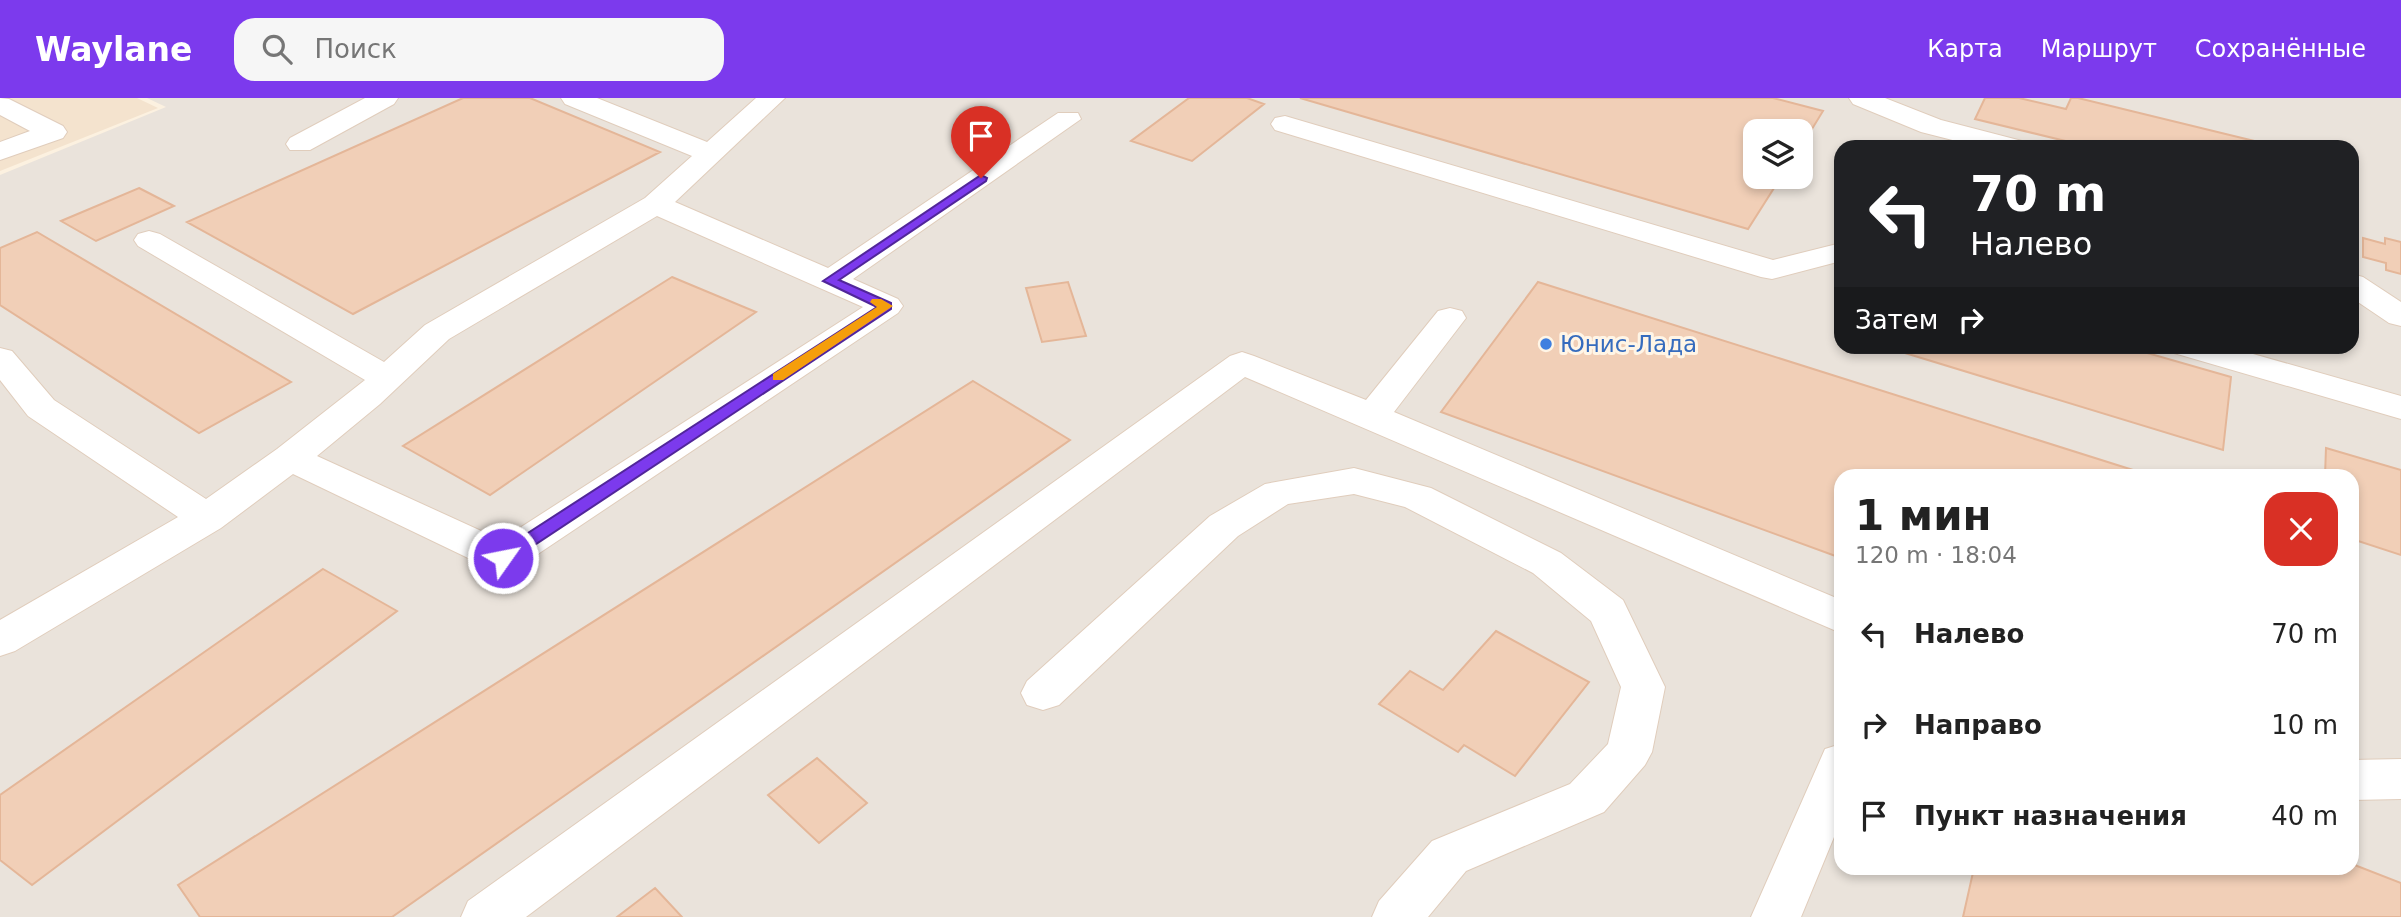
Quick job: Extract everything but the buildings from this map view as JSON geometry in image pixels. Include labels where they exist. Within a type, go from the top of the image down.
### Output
[{"type":"lane","points":[[300,144],[385,98]]},
{"type":"lane","points":[[574,98],[712,154]]},
{"type":"lane","points":[[0,640],[207,518],[290,458],[387,378],[437,332],[655,204],[772,98]]},
{"type":"lane","points":[[1862,98],[1931,126],[1985,140]]},
{"type":"lane","points":[[0,105],[52,132],[0,152]]},
{"type":"lane","points":[[830,281],[1068,120]]},
{"type":"lane","points":[[1285,124],[1772,270],[1834,254]]},
{"type":"lane","points":[[290,458],[503,558],[887,306],[655,204]]},
{"type":"lane","points":[[149,240],[387,378]]},
{"type":"lane","points":[[2359,289],[2401,316]]},
{"type":"lane","points":[[1372,416],[1450,318]]},
{"type":"lane","points":[[2214,354],[2401,408]]},
{"type":"lane","points":[[0,358],[41,408],[207,518]]},
{"type":"lane","points":[[486,917],[1242,363],[1834,614]]},
{"type":"lane","points":[[1043,693],[1224,526],[1278,493],[1354,481],[1417,498],[1547,564],[1608,611],[1643,687],[1629,752],[1587,798],[1449,856],[1397,917]]},
{"type":"lane","points":[[2359,780],[2401,779]]},
{"type":"lane","points":[[1776,917],[1834,780]]},
{"type":"shaded area","points":[[0,98],[137,98],[158,108],[0,171]]},
{"type":"shaded area","points":[[147,98],[2401,98],[2401,917],[0,917],[0,175],[166,107]]},
{"type":"slow traffic","points":[[778,377],[887,306],[876,302]]},
{"type":"place","name":"Юнис-Лада","points":[[1546,344]]},
{"type":"route","points":[[503,558],[887,306],[830,281],[981,178]]}]
